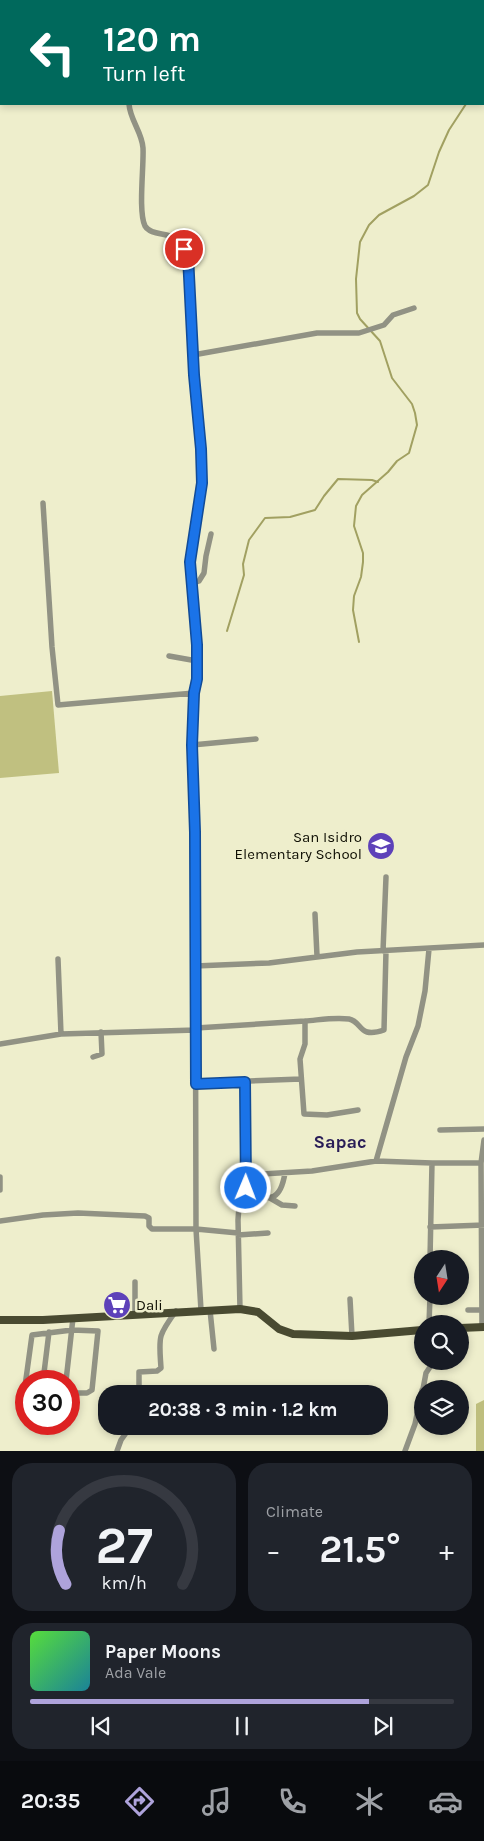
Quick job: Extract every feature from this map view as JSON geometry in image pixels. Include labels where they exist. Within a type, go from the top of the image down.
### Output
[{"type":"main road","points":[[0,1320],[240,1309],[258,1312],[280,1329],[293,1334],[352,1336],[414,1331]]},
{"type":"main road","points":[[469,1328],[483,1327]]},
{"type":"street","points":[[129,105],[132,119],[141,137],[143,146],[142,201],[145,224],[152,231],[170,236],[178,242],[188,256],[193,355],[201,449],[202,483],[190,562],[197,645],[197,679],[194,693],[192,745],[195,832],[196,1229],[201,1310]]},
{"type":"street","points":[[193,355],[317,333],[354,334],[384,325],[393,315],[414,308]]},
{"type":"street","points":[[43,503],[52,647],[58,705],[194,693]]},
{"type":"street","points":[[192,584],[199,581],[204,573],[211,534]]},
{"type":"street","points":[[169,656],[197,661]]},
{"type":"street","points":[[192,745],[256,739]]},
{"type":"street","points":[[0,1044],[61,1034],[196,1029],[334,1019],[350,1020],[364,1032],[384,1030],[386,878]]},
{"type":"street","points":[[315,914],[318,956]]},
{"type":"street","points":[[195,966],[269,963],[318,956],[484,944]]},
{"type":"street","points":[[376,1161],[406,1057],[418,1026],[425,991],[429,949]]},
{"type":"street","points":[[58,960],[61,1034]]},
{"type":"street","points":[[305,1021],[305,1044],[300,1059],[304,1114],[328,1115],[358,1110]]},
{"type":"street","points":[[93,1057],[102,1054],[101,1032]]},
{"type":"street","points":[[196,1084],[301,1080]]},
{"type":"street","points":[[240,1309],[238,1234],[239,1206],[244,1196],[246,1175],[245,1082]]},
{"type":"street","points":[[440,1130],[484,1129]]},
{"type":"street","points":[[483,1327],[483,1184],[481,1163],[484,1140]]},
{"type":"street","points":[[246,1175],[312,1171],[376,1161],[481,1163]]},
{"type":"street","points":[[430,1250],[432,1163]]},
{"type":"street","points":[[270,1198],[282,1189],[285,1173]]},
{"type":"street","points":[[0,1177],[0,1190]]},
{"type":"street","points":[[244,1196],[270,1198],[282,1205],[295,1206]]},
{"type":"street","points":[[0,1221],[43,1215],[78,1213],[145,1216],[149,1218],[149,1226],[152,1229],[196,1229],[238,1234],[268,1233]]},
{"type":"street","points":[[430,1227],[483,1225]]},
{"type":"street","points":[[135,1282],[135,1315]]},
{"type":"street","points":[[350,1299],[352,1336]]},
{"type":"street","points":[[210,1310],[214,1349]]},
{"type":"street","points":[[468,1310],[482,1310]]},
{"type":"street","points":[[139,1385],[139,1372],[157,1371],[161,1368],[159,1338],[164,1327],[176,1311]]},
{"type":"street","points":[[67,1370],[73,1318]]},
{"type":"street","points":[[27,1370],[32,1336],[34,1334],[72,1330],[97,1330],[92,1390],[87,1393],[80,1393]]},
{"type":"street","points":[[44,1370],[49,1332]]},
{"type":"street","points":[[405,1451],[414,1429]]},
{"type":"street","points":[[117,1451],[125,1435]]},
{"type":"shaded area","points":[[52,691],[59,773],[0,778],[0,696]]},
{"type":"shaded area","points":[[484,1400],[484,1451],[476,1451],[476,1404]]},
{"type":"waterway","points":[[359,642],[353,610],[354,596],[361,577],[363,553],[354,526],[356,506],[362,495],[388,472],[397,461],[409,453],[417,425],[412,404],[392,378],[380,341],[357,313],[356,279],[360,242],[369,225],[379,215],[414,196],[428,185],[449,130],[465,105]]},
{"type":"waterway","points":[[227,631],[244,575],[243,564],[249,540],[265,518],[290,517],[315,510],[338,479],[372,480],[378,482]]},
{"type":"place","name":"San Isidro Elementary School","points":[[381,846]]},
{"type":"place","name":"Dali","points":[[117,1305]]},
{"type":"district","name":"Sapac","points":[[340,1142]]},
{"type":"route","points":[[184,249],[188,256],[202,483],[190,562],[197,645],[197,679],[194,693],[192,745],[195,832],[196,1084],[245,1082],[246,1188]]}]
